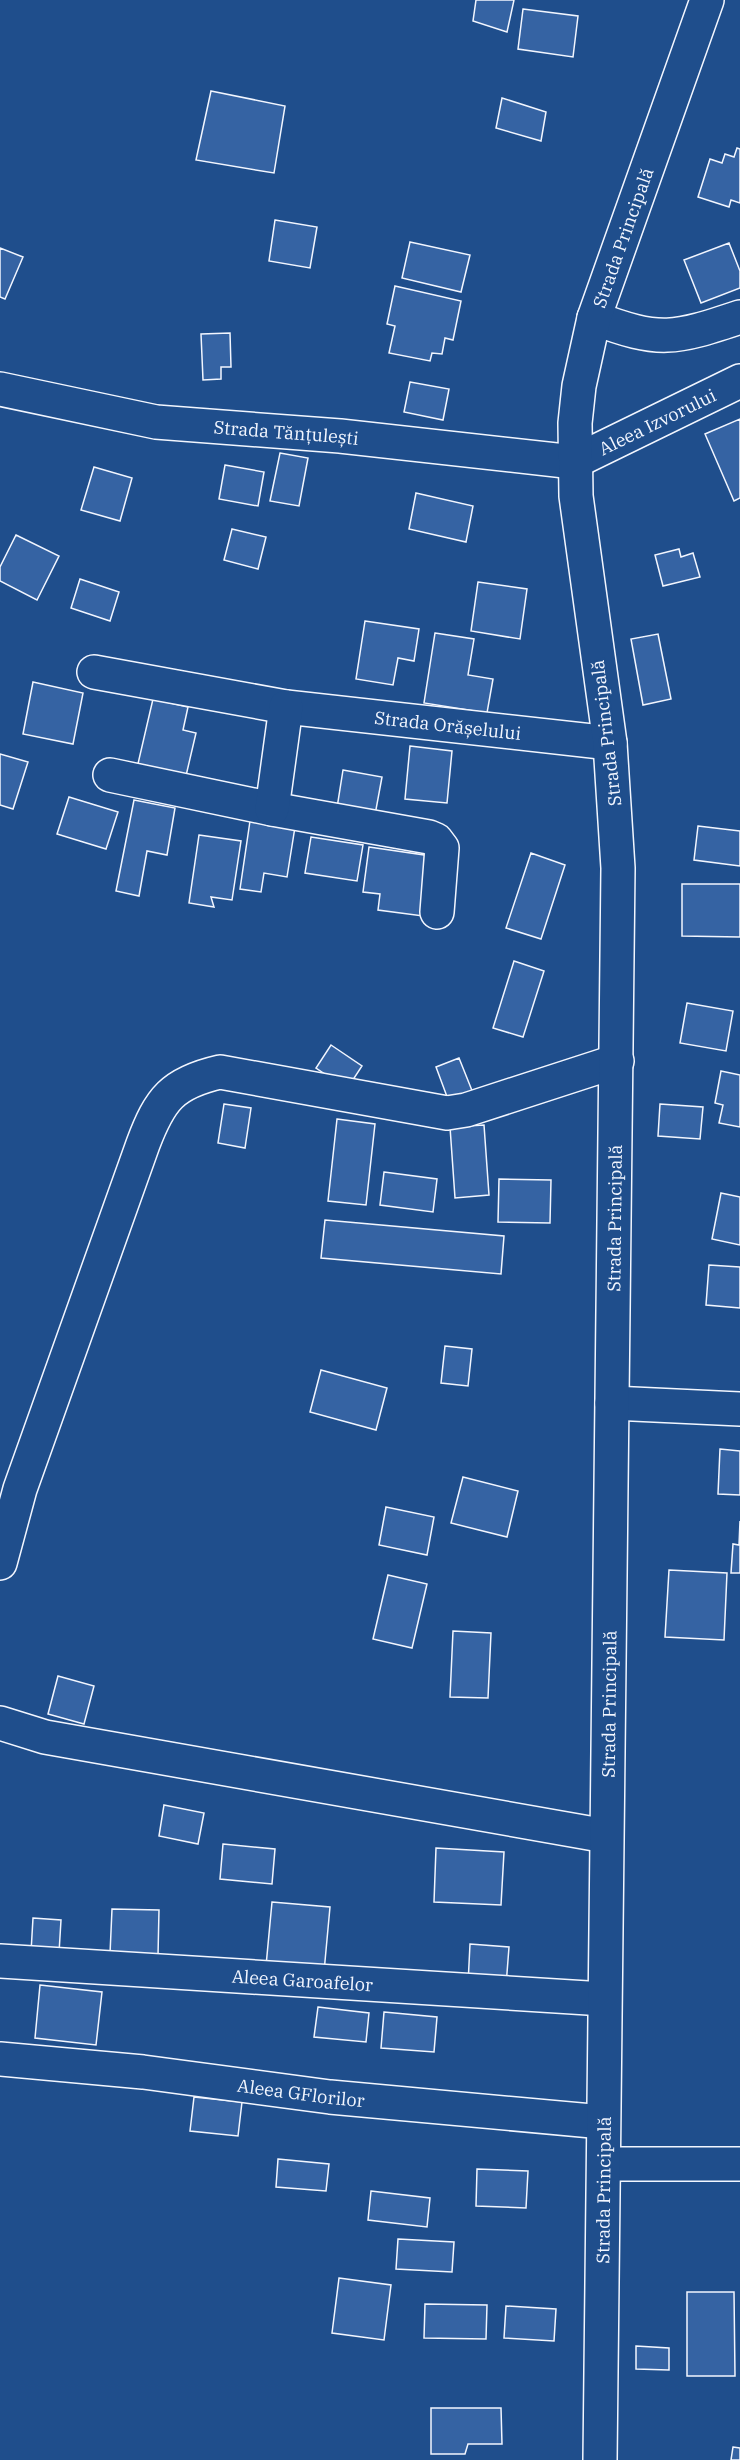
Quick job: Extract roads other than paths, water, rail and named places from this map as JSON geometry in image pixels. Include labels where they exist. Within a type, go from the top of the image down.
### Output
[{"type":"street","name":"Strada Principală","points":[[600,2460],[618,868],[609,743],[576,496],[574,462],[579,386],[594,318],[707,0]]},
{"type":"street","points":[[594,318],[637,334],[666,337],[696,332],[740,317]]},
{"type":"street","name":"Aleea Izvorului","points":[[574,462],[740,381]]},
{"type":"street","name":"Strada Tănțulești","points":[[0,389],[156,422],[339,436],[574,462]]},
{"type":"street","name":"Strada Orășelului","points":[[94,672],[286,708],[609,743]]},
{"type":"street","points":[[272,809],[286,708]]},
{"type":"street","points":[[110,775],[436,840],[442,848],[437,912]]},
{"type":"street","points":[[0,1563],[20,1489],[143,1144],[156,1110],[174,1090],[193,1078],[220,1072],[447,1113],[466,1110],[617,1061]]},
{"type":"street","points":[[612,1404],[740,1409]]},
{"type":"street","points":[[0,1723],[45,1737],[606,1836]]},
{"type":"street","name":"Aleea Garoafelor","points":[[0,1961],[604,1999]]},
{"type":"street","name":"Aleea GFlorilor","points":[[0,2059],[143,2072],[330,2097],[603,2122]]},
{"type":"street","points":[[604,2164],[740,2164]]}]
